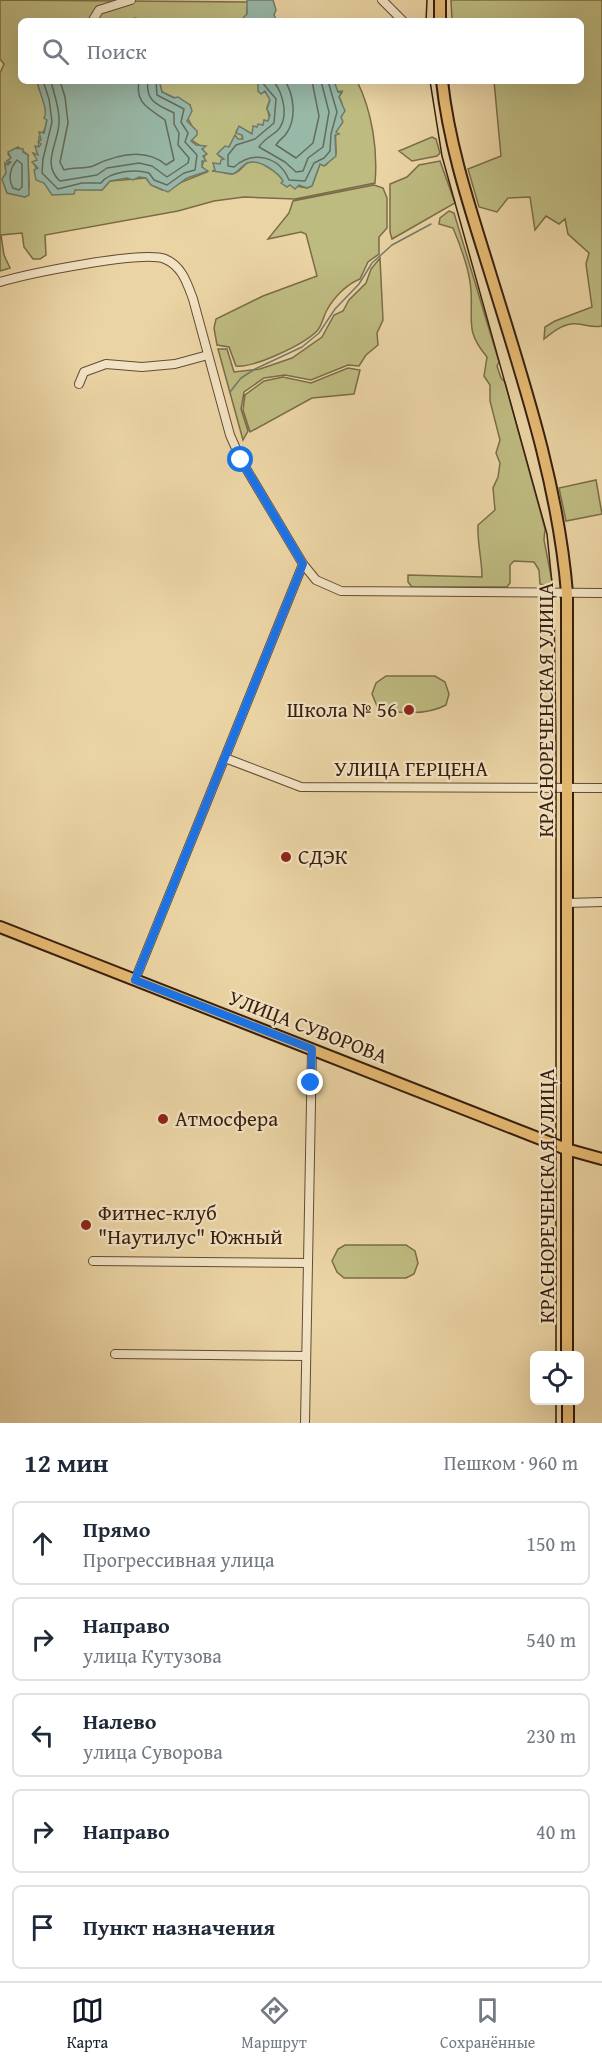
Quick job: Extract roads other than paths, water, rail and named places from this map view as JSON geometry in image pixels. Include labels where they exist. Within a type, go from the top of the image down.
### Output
[{"type":"main road","points":[[440,0],[440,18]]},
{"type":"main road","name":"КРАСНОРЕЧЕНСКАЯ УЛИЦА","points":[[442,84],[453,151],[551,483],[562,535],[567,593],[567,1351]]},
{"type":"main road","name":"УЛИЦА СУВОРОВА","points":[[0,927],[566,1149],[602,1159]]},
{"type":"main road","points":[[568,1405],[568,1423]]},
{"type":"street","points":[[94,18],[99,10],[131,0]]},
{"type":"street","points":[[382,0],[400,18]]},
{"type":"street","points":[[0,282],[128,259],[166,259],[175,264],[187,281],[236,450],[303,564],[316,580],[341,591],[602,593]]},
{"type":"street","points":[[79,384],[84,372],[106,364],[142,367],[175,364],[208,355]]},
{"type":"street","points":[[135,980],[303,564]]},
{"type":"street","name":"УЛИЦА ГЕРЦЕНА","points":[[225,758],[301,787],[602,788]]},
{"type":"street","points":[[567,903],[602,902]]},
{"type":"street","points":[[305,1423],[312,1049]]},
{"type":"street","points":[[93,1261],[308,1263]]},
{"type":"street","points":[[115,1354],[306,1356]]},
{"type":"water","points":[[247,0],[273,0],[276,18],[243,18],[247,14]]},
{"type":"water","points":[[38,84],[160,84],[162,92],[174,98],[178,97],[190,105],[192,111],[187,121],[197,131],[197,135],[191,141],[196,145],[206,146],[202,149],[207,154],[203,156],[206,161],[202,161],[202,167],[208,171],[187,178],[168,192],[151,185],[146,178],[139,177],[133,180],[127,178],[110,181],[102,190],[75,190],[74,194],[52,195],[44,183],[36,180],[34,170],[38,168],[32,162],[37,160],[33,153],[38,155],[35,146],[39,147],[41,144],[38,142],[41,140],[39,132],[44,133],[47,120],[44,118],[45,106]]},
{"type":"water","points":[[258,84],[335,84],[338,92],[342,91],[339,97],[345,111],[341,117],[343,122],[336,132],[339,134],[335,135],[336,156],[324,166],[320,164],[312,186],[307,188],[299,185],[295,189],[290,185],[287,187],[281,183],[283,181],[273,171],[252,162],[247,163],[233,174],[212,171],[215,170],[213,163],[220,164],[224,159],[217,154],[225,146],[229,147],[235,135],[238,139],[243,139],[242,135],[236,133],[239,126],[252,134],[253,126],[263,125],[264,120],[268,121],[270,115],[267,109],[270,100],[265,91],[261,94],[258,91]]},
{"type":"water","points":[[16,148],[23,149],[23,152],[28,155],[29,195],[25,197],[7,193],[2,179],[6,173],[5,163],[8,165],[11,162],[7,161],[11,158],[8,152]]},
{"type":"waterway","points":[[230,392],[241,378],[302,347],[319,333],[335,309],[359,284],[372,263],[392,245],[431,224]]},
{"type":"tram line","points":[[426,18],[427,0]]},
{"type":"tram line","points":[[430,84],[442,156],[547,534],[554,603],[556,1351]]},
{"type":"tram line","points":[[556,1405],[556,1423]]},
{"type":"place","name":"Школа № 56","points":[[409,710]]},
{"type":"place","name":"СДЭК","points":[[286,857]]},
{"type":"place","name":"Атмосфера","points":[[163,1119]]},
{"type":"place","name":"Фитнес-клуб \"Наутилус\" Южный","points":[[86,1225]]}]
